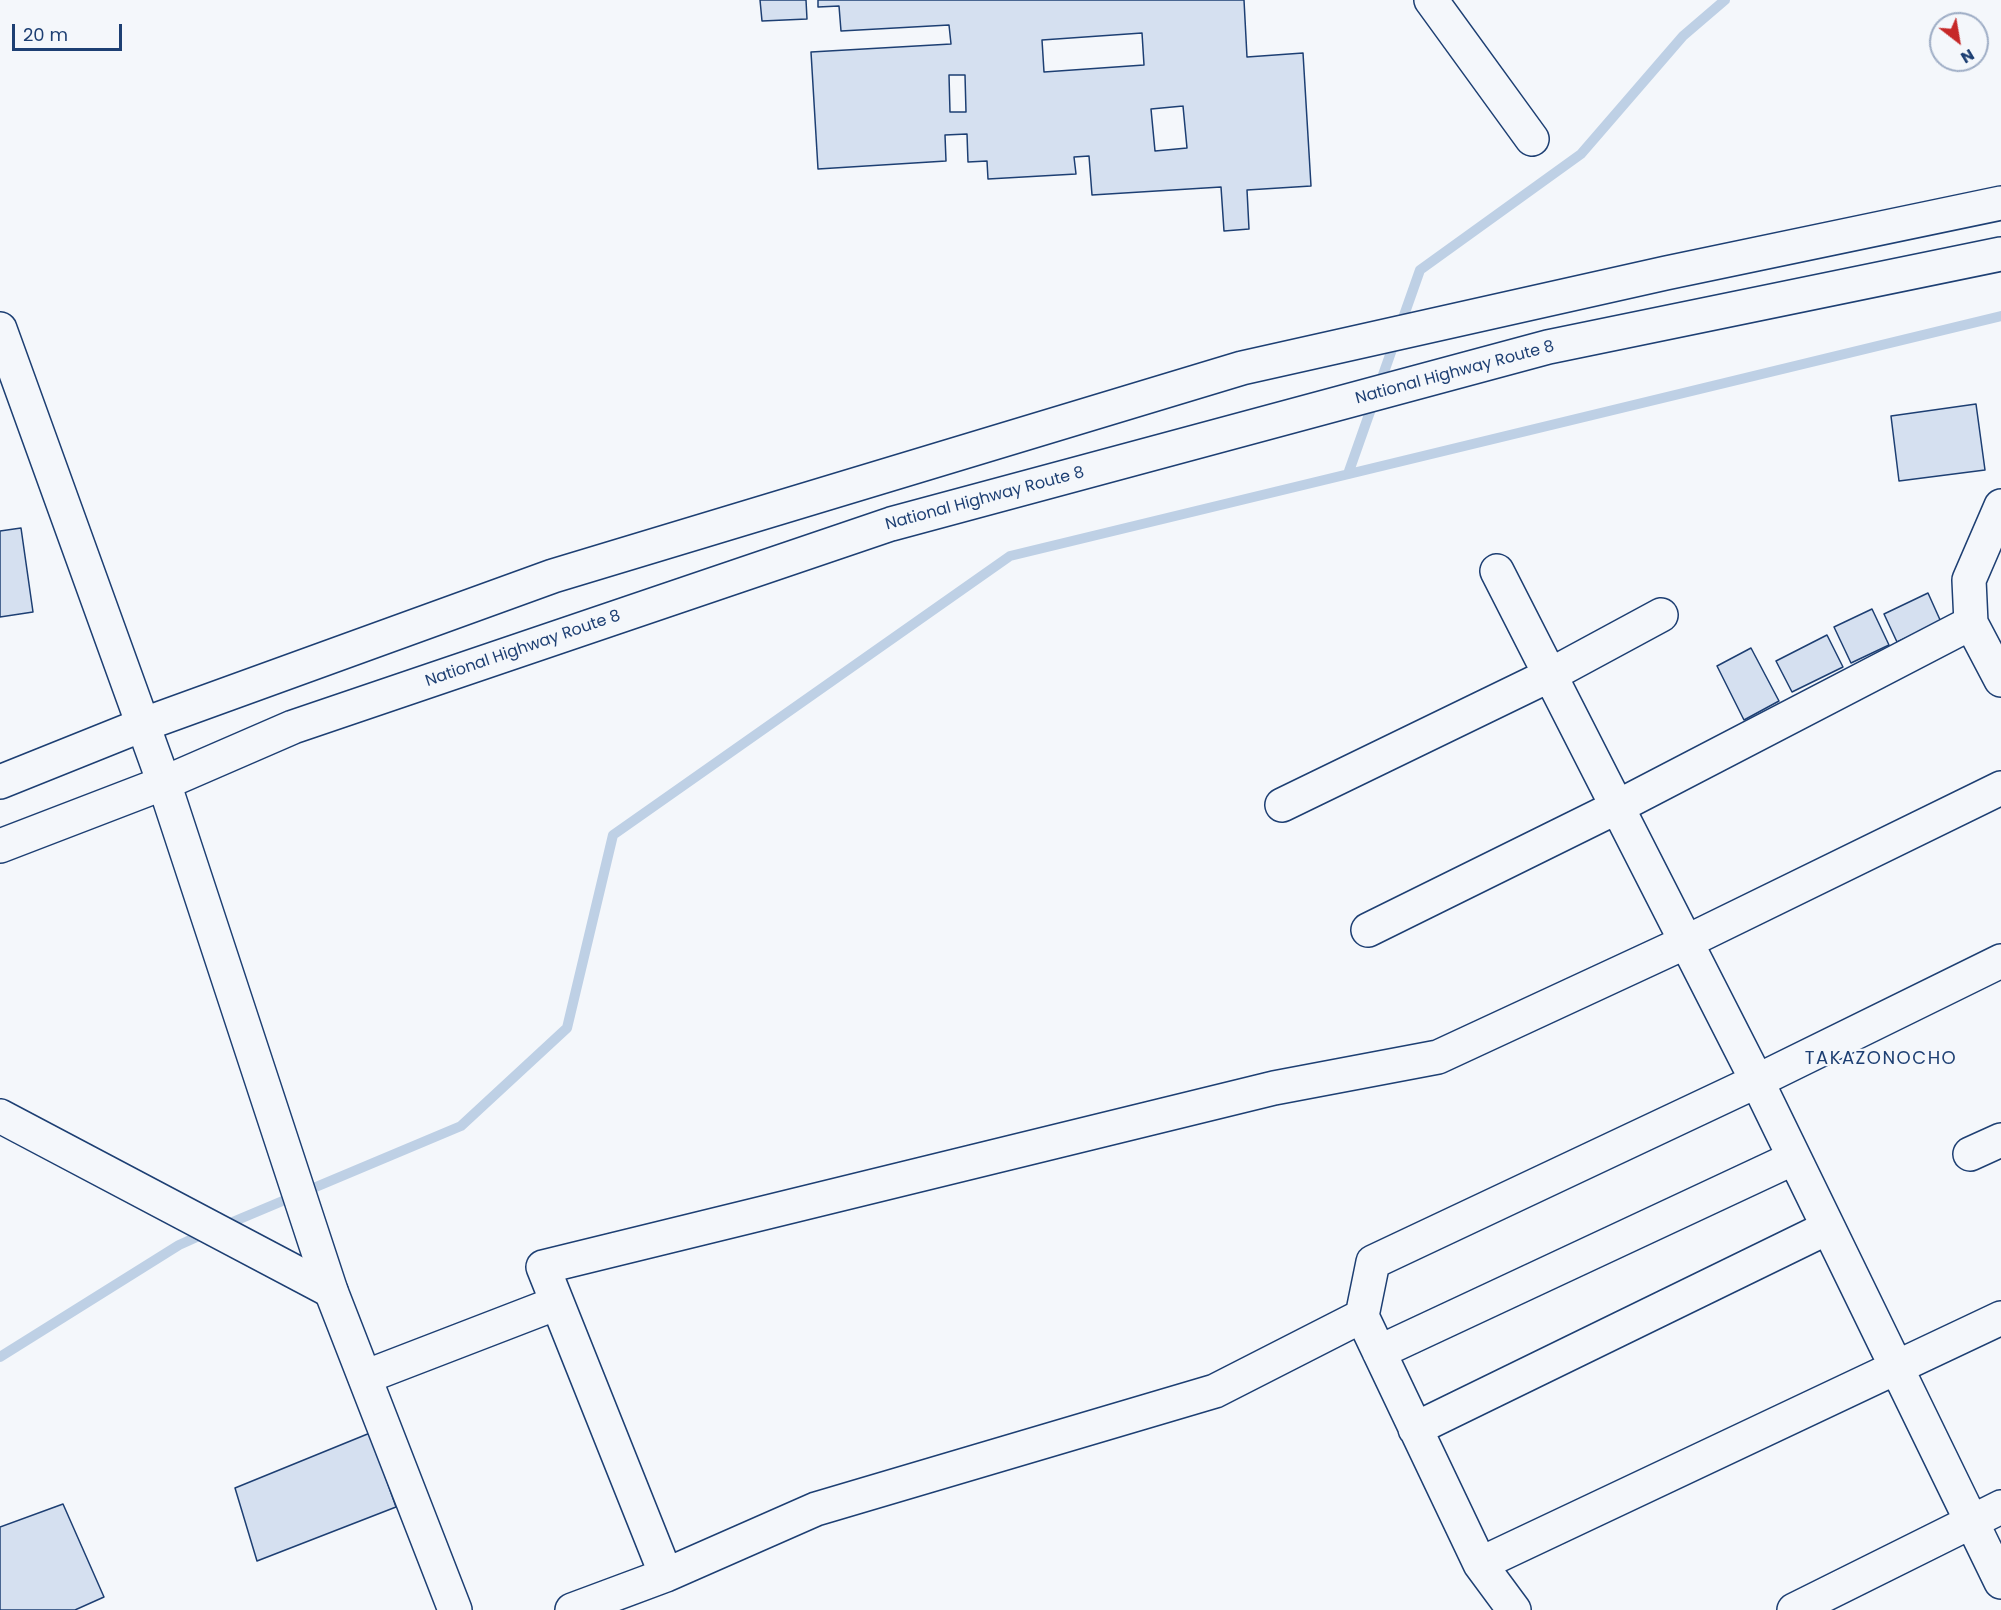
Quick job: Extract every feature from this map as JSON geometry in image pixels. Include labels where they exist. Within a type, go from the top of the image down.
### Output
[{"type":"main road","points":[[1431,0],[1532,139]]},
{"type":"main road","points":[[0,782],[142,725],[553,576],[1242,368],[1666,273],[2001,202]]},
{"type":"main road","name":"National Highway Route 8","points":[[0,846],[164,783],[293,727],[891,524],[1548,347],[2001,254]]},
{"type":"main road","points":[[0,329],[164,783],[332,1291],[455,1610]]},
{"type":"main road","points":[[2001,506],[1969,580],[1971,623],[2001,680]]},
{"type":"main road","points":[[1497,571],[1757,1081],[2001,1582]]},
{"type":"main road","points":[[1282,805],[1550,675],[1661,615]]},
{"type":"main road","points":[[1368,930],[1617,807],[1971,623]]},
{"type":"main road","points":[[666,1575],[543,1267],[1274,1088],[1438,1057],[1686,942],[2001,788]]},
{"type":"main road","points":[[1514,1610],[1480,1564],[1362,1316],[1373,1262],[1757,1081],[2001,961]]},
{"type":"main road","points":[[0,1116],[332,1291]]},
{"type":"main road","points":[[1970,1154],[2001,1140]]},
{"type":"main road","points":[[1379,1353],[1794,1158]]},
{"type":"main road","points":[[1415,1429],[1827,1228]]},
{"type":"main road","points":[[365,1377],[557,1303]]},
{"type":"main road","points":[[572,1610],[666,1575],[816,1509],[1215,1391],[1362,1316]]},
{"type":"main road","points":[[1480,1564],[2001,1318]]},
{"type":"main road","points":[[1794,1610],[2001,1507]]},
{"type":"building","points":[[760,0],[806,0],[807,19],[762,21]]},
{"type":"building","points":[[818,0],[1244,0],[1247,57],[1303,53],[1311,186],[1247,190],[1249,229],[1224,231],[1221,187],[1092,195],[1089,156],[1074,157],[1076,174],[988,179],[987,161],[968,162],[967,134],[945,135],[946,161],[818,169],[811,52],[951,44],[949,25],[841,31],[839,6],[818,7]],"holes":[[[1142,33],[1144,65],[1044,72],[1042,40]],[[949,75],[965,75],[966,112],[950,112]],[[1183,106],[1187,148],[1155,151],[1151,109]]]},
{"type":"building","points":[[1976,404],[1985,470],[1899,481],[1891,416]]},
{"type":"building","points":[[21,528],[33,612],[0,617],[0,531]]},
{"type":"building","points":[[1928,593],[1941,622],[1897,642],[1884,614]]},
{"type":"building","points":[[1872,609],[1889,645],[1851,663],[1834,627]]},
{"type":"building","points":[[1827,635],[1843,667],[1792,692],[1776,661]]},
{"type":"building","points":[[1751,648],[1779,701],[1744,720],[1717,666]]},
{"type":"building","points":[[370,1433],[396,1507],[257,1561],[235,1488]]},
{"type":"building","points":[[63,1504],[104,1597],[75,1610],[0,1610],[0,1527]]},
{"type":"waterway","points":[[1348,474],[1420,270],[1581,154],[1683,36],[1725,0]]},
{"type":"waterway","points":[[223,1226],[461,1126],[567,1028],[613,835],[1010,556],[2001,316]]},
{"type":"waterway","points":[[0,1357],[179,1245],[208,1232]]},
{"type":"district","name":"TAKAZONOCHO","points":[[1881,1059]]}]
